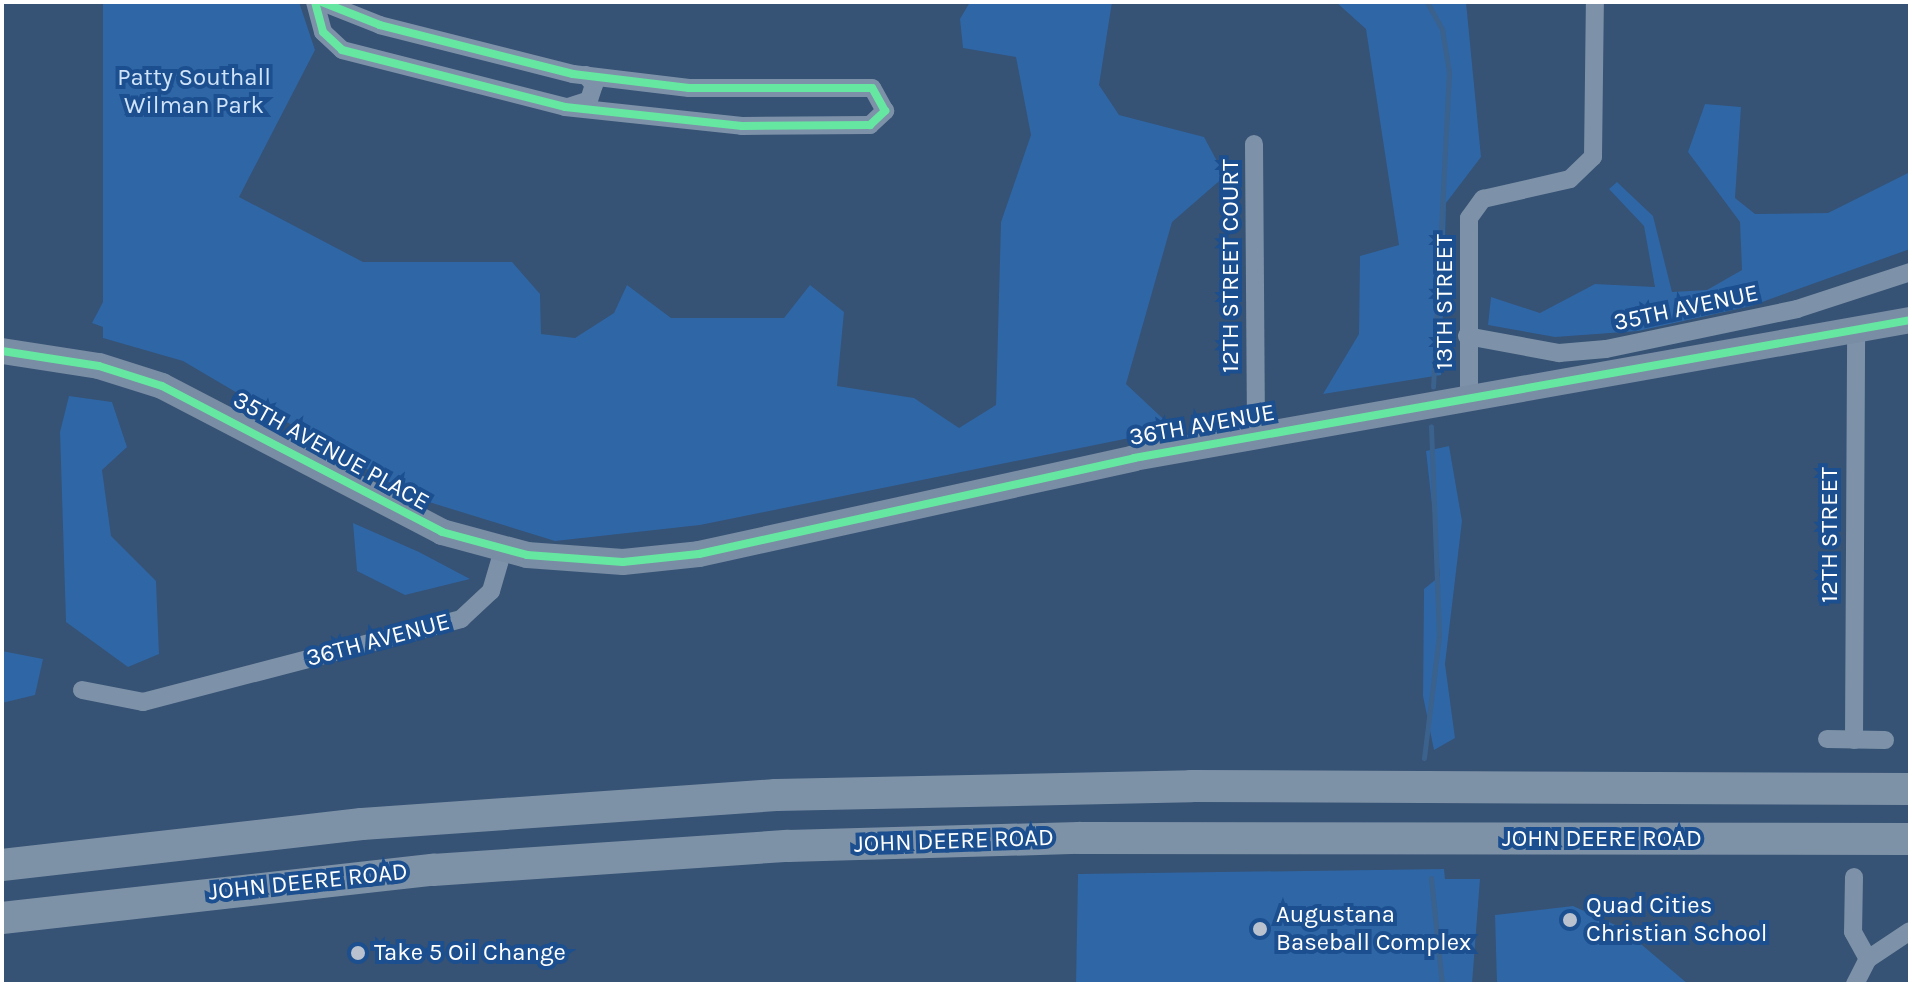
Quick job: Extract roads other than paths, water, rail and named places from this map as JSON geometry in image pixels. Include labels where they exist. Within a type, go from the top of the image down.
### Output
[{"type":"highway","name":"JOHN DEERE ROAD","points":[[2,865],[154,846],[791,794],[1191,786],[1910,789]]},
{"type":"highway","name":"JOHN DEERE ROAD","points":[[2,918],[433,870],[788,846],[1094,838],[1910,839]]},
{"type":"highway","points":[[2,852],[154,846]]},
{"type":"street","points":[[315,2],[323,32],[342,50],[565,107],[742,126],[870,125],[885,111],[872,88],[689,88],[586,75],[478,53],[322,2]]},
{"type":"street","name":"13TH STREET","points":[[1469,399],[1469,218],[1483,199],[1570,179],[1593,157],[1595,2]]},
{"type":"street","points":[[565,107],[589,100],[594,85],[586,75]]},
{"type":"street","name":"12TH STREET COURT","points":[[1254,144],[1256,436]]},
{"type":"street","name":"35TH AVENUE","points":[[1467,336],[1559,353],[1606,349],[1797,309],[1910,272]]},
{"type":"street","name":"36TH AVENUE","points":[[82,690],[143,702],[461,619],[491,591],[503,550],[588,561],[688,556],[1256,436],[1910,320]]},
{"type":"street","name":"12TH STREET","points":[[1854,740],[1856,330]]},
{"type":"street","name":"35TH AVENUE PLACE","points":[[2,351],[99,366],[162,386],[402,515],[503,550]]},
{"type":"street","points":[[1827,739],[1885,740]]},
{"type":"street","points":[[1854,877],[1853,932],[1868,959]]},
{"type":"street","points":[[1855,984],[1868,959],[1910,931]]},
{"type":"waterway","points":[[1427,2],[1442,29],[1449,72],[1433,387]]},
{"type":"waterway","points":[[1424,758],[1439,635],[1431,426]]},
{"type":"waterway","points":[[1431,878],[1442,984]]},
{"type":"place","name":"Quad Cities Christian School","points":[[1570,920]]},
{"type":"place","name":"Augustana Baseball Complex","points":[[1260,929]]},
{"type":"place","name":"Take 5 Oil Change","points":[[358,953]]},
{"type":"park label","name":"Patty Southall Wilman Park","points":[[194,92]]}]
